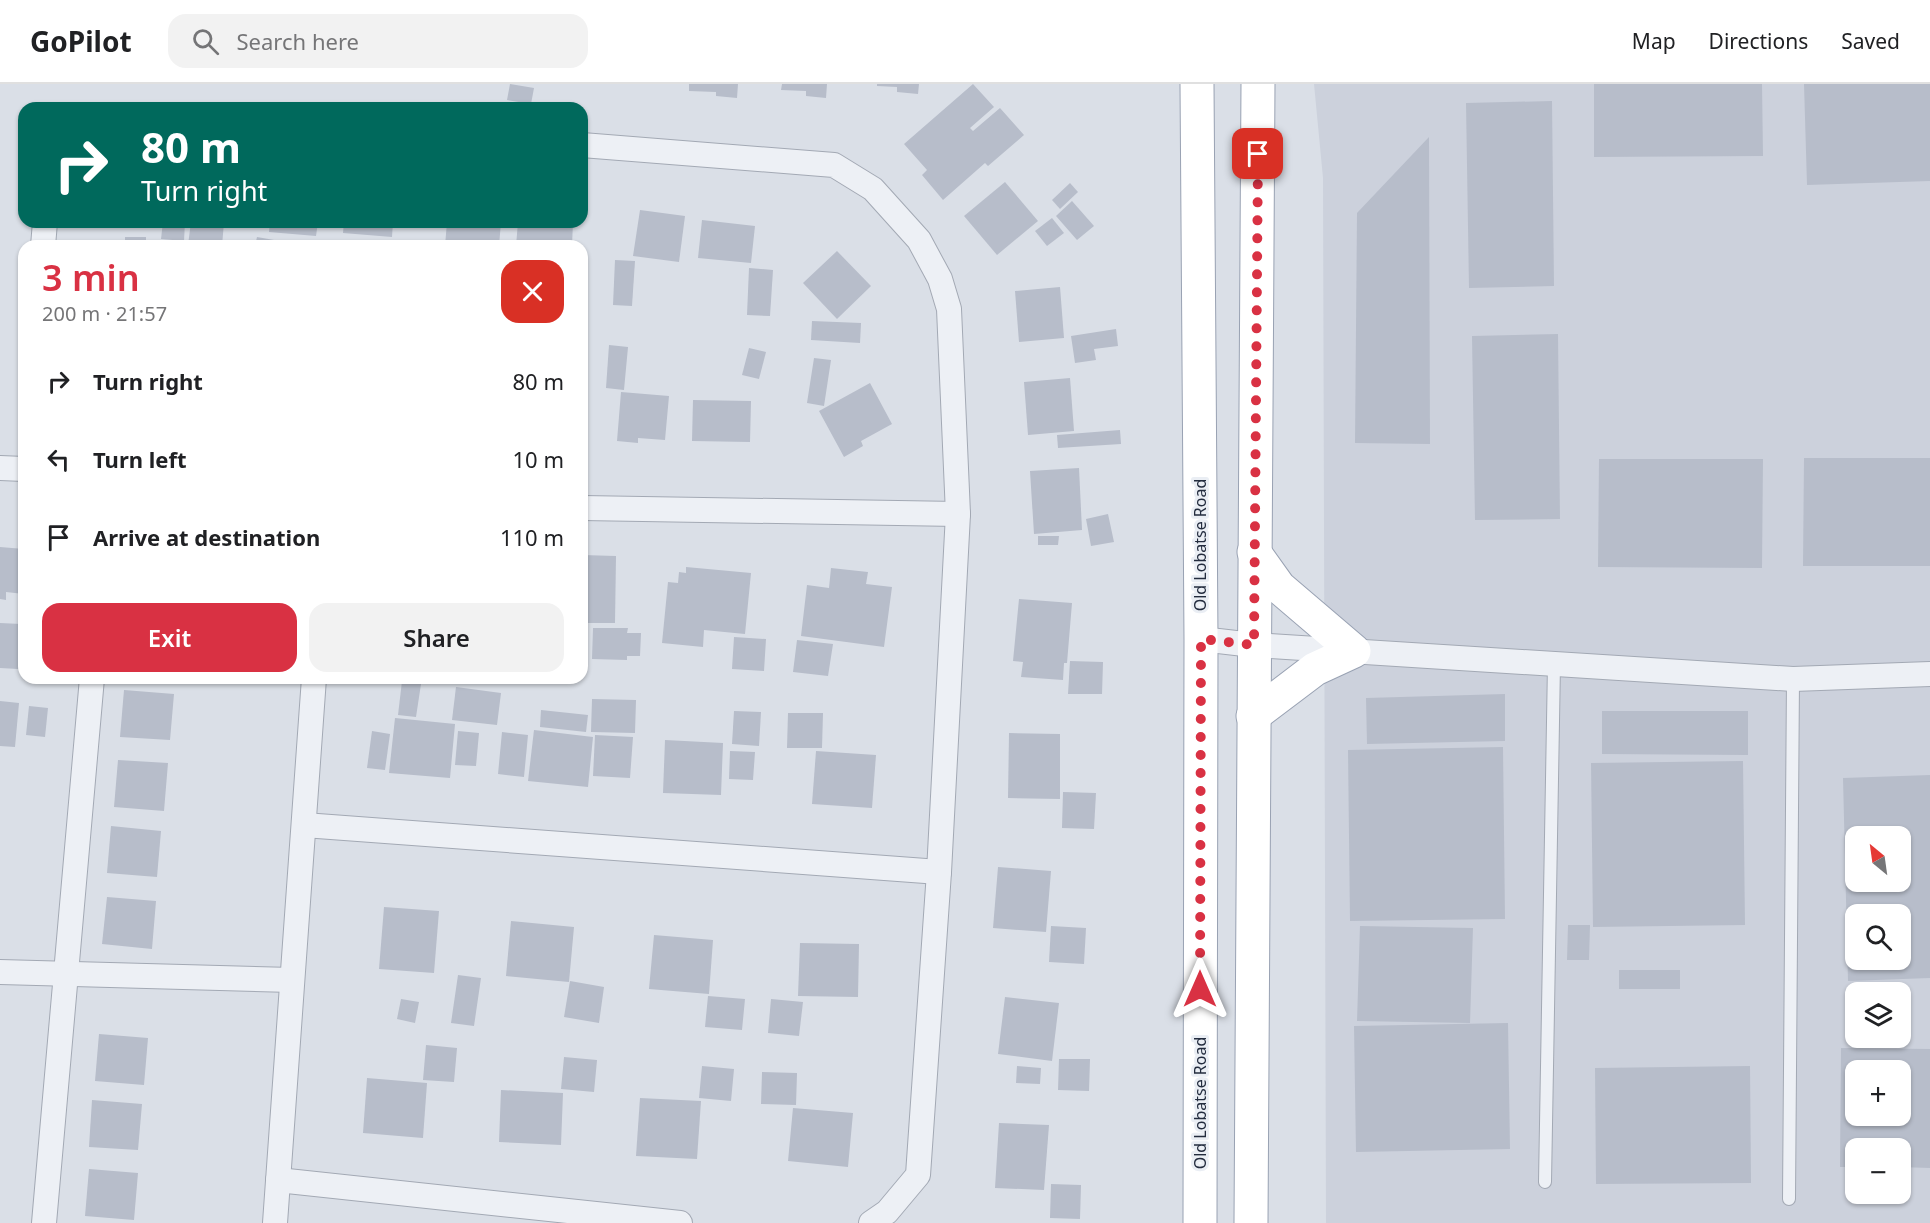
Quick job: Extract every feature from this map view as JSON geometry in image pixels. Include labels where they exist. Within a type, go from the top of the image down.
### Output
[{"type":"main road","name":"Old Lobatse Road","points":[[1197,84],[1201,639],[1200,1223]]},
{"type":"main road","points":[[1251,1223],[1258,84]]},
{"type":"main road","points":[[1253,716],[1315,669],[1354,651],[1279,587],[1254,552]]},
{"type":"street","points":[[588,146],[834,165],[873,189],[919,240],[940,279],[949,309],[958,514],[939,872],[918,1175],[887,1212],[871,1223]]},
{"type":"street","points":[[0,468],[18,469]]},
{"type":"street","points":[[588,508],[958,514]]},
{"type":"street","points":[[1201,639],[1254,645],[1793,679],[1930,674]]},
{"type":"street","points":[[44,1223],[91,684]]},
{"type":"street","points":[[275,1223],[314,684]]},
{"type":"street","points":[[304,825],[939,872]]},
{"type":"street","points":[[0,972],[292,980]]},
{"type":"street","points":[[278,1180],[680,1223]]},
{"type":"lane","points":[[1545,1182],[1554,664]]},
{"type":"lane","points":[[1789,1198],[1793,679]]},
{"type":"shaded area","points":[[1314,84],[1930,84],[1930,1223],[1326,1223],[1323,178]]},
{"type":"building","points":[[510,84],[534,88],[531,102],[507,100]]},
{"type":"building","points":[[689,84],[738,84],[737,98],[716,96],[716,92],[689,91]]},
{"type":"building","points":[[782,84],[827,84],[826,98],[806,96],[806,91],[781,90]]},
{"type":"building","points":[[877,84],[919,84],[918,94],[897,92],[897,87],[877,86]]},
{"type":"building","points":[[973,84],[994,107],[970,128],[973,131],[1000,108],[1024,135],[988,166],[985,163],[943,200],[922,175],[927,170],[904,144]]},
{"type":"building","points":[[1594,84],[1762,84],[1763,156],[1594,157]]},
{"type":"building","points":[[1804,84],[1930,84],[1930,181],[1807,185]]},
{"type":"building","points":[[1552,101],[1554,286],[1469,288],[1466,103]]},
{"type":"building","points":[[1429,137],[1430,444],[1355,443],[1357,213]]},
{"type":"building","points":[[1005,182],[1038,221],[997,255],[964,216]]},
{"type":"building","points":[[1070,183],[1078,192],[1060,209],[1052,200]]},
{"type":"building","points":[[1072,201],[1094,226],[1077,240],[1056,216]]},
{"type":"building","points":[[640,210],[685,216],[679,262],[633,256]]},
{"type":"building","points":[[1052,218],[1064,233],[1047,246],[1035,231]]},
{"type":"building","points":[[702,220],[755,226],[751,263],[698,258]]},
{"type":"building","points":[[162,228],[185,228],[184,240],[161,239]]},
{"type":"building","points":[[190,228],[224,228],[222,240],[189,240]]},
{"type":"building","points":[[269,228],[317,228],[316,236],[269,232]]},
{"type":"building","points":[[343,228],[393,228],[392,237],[343,233]]},
{"type":"building","points":[[446,228],[500,228],[500,240],[446,240]]},
{"type":"building","points":[[518,228],[573,228],[572,240],[516,240]]},
{"type":"building","points":[[125,237],[146,237],[146,240],[125,240]]},
{"type":"building","points":[[257,237],[274,240],[256,240]]},
{"type":"building","points":[[837,251],[871,286],[837,319],[803,283]]},
{"type":"building","points":[[615,260],[635,261],[632,306],[613,305]]},
{"type":"building","points":[[749,268],[773,270],[770,316],[747,315]]},
{"type":"building","points":[[1060,287],[1064,338],[1019,342],[1015,291]]},
{"type":"building","points":[[812,321],[861,323],[860,343],[811,340]]},
{"type":"building","points":[[1116,329],[1118,346],[1094,349],[1096,360],[1075,363],[1071,336]]},
{"type":"building","points":[[1558,334],[1560,519],[1475,520],[1472,336]]},
{"type":"building","points":[[609,345],[628,347],[624,390],[606,388]]},
{"type":"building","points":[[749,348],[766,352],[759,379],[742,375]]},
{"type":"building","points":[[814,358],[831,360],[824,406],[807,403]]},
{"type":"building","points":[[1070,378],[1074,431],[1028,435],[1024,382]]},
{"type":"building","points":[[870,383],[892,424],[861,441],[863,446],[844,457],[819,411]]},
{"type":"building","points":[[621,392],[669,396],[665,440],[638,438],[638,443],[617,441]]},
{"type":"building","points":[[693,400],[751,401],[750,442],[692,441]]},
{"type":"building","points":[[1120,430],[1121,444],[1058,448],[1057,435]]},
{"type":"building","points":[[1804,458],[1930,458],[1930,566],[1803,566]]},
{"type":"building","points":[[1599,459],[1763,459],[1762,568],[1598,567]]},
{"type":"building","points":[[1079,468],[1082,530],[1034,534],[1030,471]]},
{"type":"building","points":[[1108,514],[1114,542],[1091,546],[1086,519]]},
{"type":"building","points":[[1038,536],[1059,536],[1058,545],[1038,545]]},
{"type":"building","points":[[0,547],[18,548],[18,593],[6,592],[6,600],[0,599]]},
{"type":"building","points":[[588,555],[616,556],[615,623],[588,623]]},
{"type":"building","points":[[686,567],[751,573],[745,634],[704,630],[703,647],[662,643],[668,582],[678,583],[679,572],[686,573]]},
{"type":"building","points":[[831,568],[868,572],[866,584],[892,587],[884,647],[801,636],[807,585],[829,588]]},
{"type":"building","points":[[1019,599],[1072,603],[1067,663],[1064,663],[1063,680],[1021,677],[1023,662],[1013,661]]},
{"type":"building","points":[[0,623],[18,624],[18,669],[0,668]]},
{"type":"building","points":[[593,628],[628,628],[627,633],[641,633],[640,656],[627,656],[627,660],[592,659]]},
{"type":"building","points":[[734,637],[766,639],[764,671],[732,669]]},
{"type":"building","points":[[797,640],[833,644],[828,676],[793,672]]},
{"type":"building","points":[[1070,661],[1103,662],[1102,694],[1068,694]]},
{"type":"building","points":[[402,684],[421,684],[416,717],[398,715]]},
{"type":"building","points":[[456,687],[501,693],[497,725],[452,720]]},
{"type":"building","points":[[124,690],[174,694],[170,740],[120,737]]},
{"type":"building","points":[[1505,694],[1505,741],[1367,744],[1366,698]]},
{"type":"building","points":[[592,699],[636,700],[635,733],[591,732]]},
{"type":"building","points":[[0,701],[19,703],[15,747],[0,746]]},
{"type":"building","points":[[29,706],[48,708],[45,737],[26,735]]},
{"type":"building","points":[[541,710],[588,715],[586,732],[540,727]]},
{"type":"building","points":[[734,711],[761,712],[759,746],[732,744]]},
{"type":"building","points":[[1602,711],[1748,711],[1748,755],[1602,754]]},
{"type":"building","points":[[788,713],[823,713],[822,748],[787,748]]},
{"type":"building","points":[[395,718],[455,724],[450,778],[389,773]]},
{"type":"building","points":[[534,730],[593,737],[588,787],[528,781]]},
{"type":"building","points":[[372,731],[390,734],[385,770],[367,768]]},
{"type":"building","points":[[458,731],[479,733],[476,766],[455,765]]},
{"type":"building","points":[[502,732],[528,735],[524,777],[498,774]]},
{"type":"building","points":[[1009,733],[1060,734],[1060,799],[1008,798]]},
{"type":"building","points":[[595,735],[633,737],[630,778],[593,776]]},
{"type":"building","points":[[665,740],[723,743],[721,795],[663,793]]},
{"type":"building","points":[[1503,747],[1505,919],[1350,921],[1348,750]]},
{"type":"building","points":[[730,751],[755,752],[753,780],[729,779]]},
{"type":"building","points":[[816,751],[876,755],[872,808],[812,804]]},
{"type":"building","points":[[118,760],[168,763],[164,811],[114,807]]},
{"type":"building","points":[[1743,761],[1745,925],[1593,927],[1591,763]]},
{"type":"building","points":[[1930,775],[1930,978],[1848,981],[1848,970],[1911,970],[1911,904],[1846,904],[1846,892],[1911,892],[1911,826],[1845,826],[1845,859],[1843,778]]},
{"type":"building","points":[[1063,792],[1096,793],[1094,829],[1062,828]]},
{"type":"building","points":[[111,826],[161,831],[157,877],[107,873]]},
{"type":"building","points":[[998,867],[1051,871],[1046,932],[993,928]]},
{"type":"building","points":[[107,897],[156,901],[152,949],[102,944]]},
{"type":"building","points":[[384,907],[439,911],[434,973],[379,969]]},
{"type":"building","points":[[511,921],[574,927],[569,982],[506,976]]},
{"type":"building","points":[[1568,925],[1590,925],[1589,960],[1567,960]]},
{"type":"building","points":[[1051,926],[1086,928],[1084,964],[1049,962]]},
{"type":"building","points":[[1360,926],[1473,928],[1470,1023],[1357,1021]]},
{"type":"building","points":[[654,935],[713,940],[709,994],[649,989]]},
{"type":"building","points":[[800,943],[859,944],[858,997],[798,996]]},
{"type":"building","points":[[1619,970],[1680,970],[1680,989],[1619,989]]},
{"type":"building","points":[[458,975],[481,978],[474,1026],[451,1023]]},
{"type":"building","points":[[570,981],[604,987],[599,1023],[564,1017]]},
{"type":"building","points":[[708,996],[745,999],[742,1030],[705,1027]]},
{"type":"building","points":[[1005,997],[1059,1003],[1052,1061],[998,1054]]},
{"type":"building","points":[[401,999],[419,1002],[415,1023],[397,1019]]},
{"type":"building","points":[[771,999],[803,1002],[799,1036],[768,1033]]},
{"type":"building","points":[[1508,1023],[1510,1149],[1356,1152],[1354,1026]]},
{"type":"building","points":[[99,1034],[148,1038],[144,1085],[95,1081]]},
{"type":"building","points":[[426,1045],[457,1048],[454,1082],[423,1080]]},
{"type":"building","points":[[1841,1048],[1930,1049],[1930,1168],[1911,1167],[1911,1138],[1845,1138],[1845,1167],[1840,1167]]},
{"type":"building","points":[[564,1057],[597,1060],[594,1092],[561,1089]]},
{"type":"building","points":[[1059,1059],[1090,1059],[1089,1091],[1058,1090]]},
{"type":"building","points":[[702,1066],[734,1069],[731,1101],[699,1098]]},
{"type":"building","points":[[1017,1066],[1041,1068],[1040,1084],[1016,1083]]},
{"type":"building","points":[[1750,1066],[1751,1183],[1596,1184],[1595,1068]]},
{"type":"building","points":[[762,1072],[797,1073],[796,1105],[761,1104]]},
{"type":"building","points":[[367,1078],[427,1083],[423,1138],[363,1133]]},
{"type":"building","points":[[501,1090],[563,1093],[561,1145],[499,1142]]},
{"type":"building","points":[[640,1098],[701,1101],[697,1159],[636,1156]]},
{"type":"building","points":[[92,1100],[142,1104],[138,1150],[89,1147]]},
{"type":"building","points":[[793,1108],[853,1113],[848,1167],[788,1161]]},
{"type":"building","points":[[999,1123],[1049,1125],[1044,1190],[995,1188]]},
{"type":"building","points":[[89,1169],[138,1173],[134,1220],[85,1216]]},
{"type":"building","points":[[1051,1184],[1081,1185],[1080,1219],[1050,1218]]},
{"type":"route","points":[[1200,989],[1201,639],[1254,645],[1258,154]]}]
